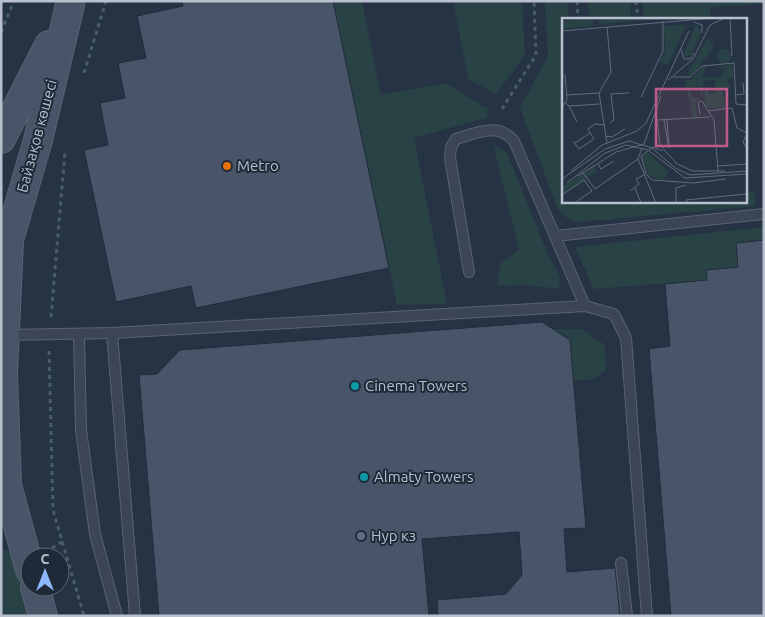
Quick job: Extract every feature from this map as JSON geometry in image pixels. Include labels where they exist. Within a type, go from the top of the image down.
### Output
[{"type":"main road","name":"Байзақов көшесі","points":[[1,139],[71,3]]},
{"type":"main road","name":"Байзақов көшесі","points":[[33,547],[7,485],[3,419],[5,254],[32,180],[38,140],[71,3]]},
{"type":"main road","points":[[37,597],[42,616]]},
{"type":"lane","points":[[468,272],[450,158],[451,147],[456,139],[499,129],[507,132],[514,141],[584,306]]},
{"type":"lane","points":[[555,236],[764,214]]},
{"type":"lane","points":[[4,335],[112,333],[584,306],[614,314],[626,338],[647,616]]},
{"type":"lane","points":[[112,333],[135,616]]},
{"type":"lane","points":[[79,334],[84,449],[95,534],[117,616]]},
{"type":"lane","points":[[622,563],[627,616]]},
{"type":"path","points":[[1,32],[14,1]]},
{"type":"path","points":[[84,76],[106,1]]},
{"type":"path","points":[[502,109],[536,55],[534,1]]},
{"type":"path","points":[[577,1],[578,18]]},
{"type":"path","points":[[636,1],[638,18]]},
{"type":"path","points":[[65,151],[49,335],[53,510],[84,616]]},
{"type":"path","points":[[55,547],[62,542]]},
{"type":"green space","points":[[333,1],[362,1],[381,95],[446,83],[488,109],[486,118],[414,138],[447,304],[397,305]]},
{"type":"green space","points":[[453,1],[522,1],[525,55],[496,94],[468,79]]},
{"type":"green space","points":[[545,1],[567,1],[569,18],[562,18],[562,202],[748,202],[748,193],[754,192],[755,206],[579,222],[567,218],[558,210],[520,107],[548,57]]},
{"type":"green space","points":[[588,1],[630,1],[631,18],[590,18]]},
{"type":"green space","points":[[642,1],[764,1],[764,4],[710,7],[711,18],[644,18]]},
{"type":"green space","points":[[493,144],[507,153],[550,259],[560,276],[559,289],[528,285],[497,286],[500,264],[519,250]]},
{"type":"green space","points":[[764,227],[764,240],[736,243],[738,267],[706,270],[707,280],[594,289],[575,247]]},
{"type":"green space","points":[[553,329],[581,329],[605,345],[606,370],[593,379],[573,381],[569,340]]},
{"type":"green space","points":[[1,549],[10,552],[20,580],[20,597],[26,597],[33,616],[1,616]]},
{"type":"building","name":"Metro","points":[[182,1],[333,1],[389,268],[196,308],[191,286],[116,302],[84,150],[108,145],[100,103],[125,98],[118,63],[146,58],[137,16],[183,6]]},
{"type":"building","points":[[764,240],[764,616],[671,616],[649,349],[670,346],[665,284],[707,280],[706,270],[738,267],[736,243]]},
{"type":"building","name":"Almaty Towers","points":[[542,322],[570,340],[586,528],[564,529],[567,572],[615,568],[620,616],[438,616],[437,600],[506,594],[522,575],[519,532],[422,539],[429,616],[159,616],[139,375],[157,374],[180,350]]},
{"type":"place","name":"Metro","points":[[227,166]]},
{"type":"place","name":"Cinema Towers","points":[[355,386]]},
{"type":"place","name":"Almaty Towers","points":[[364,477]]},
{"type":"place","name":"Нур кз","points":[[361,536]]}]
